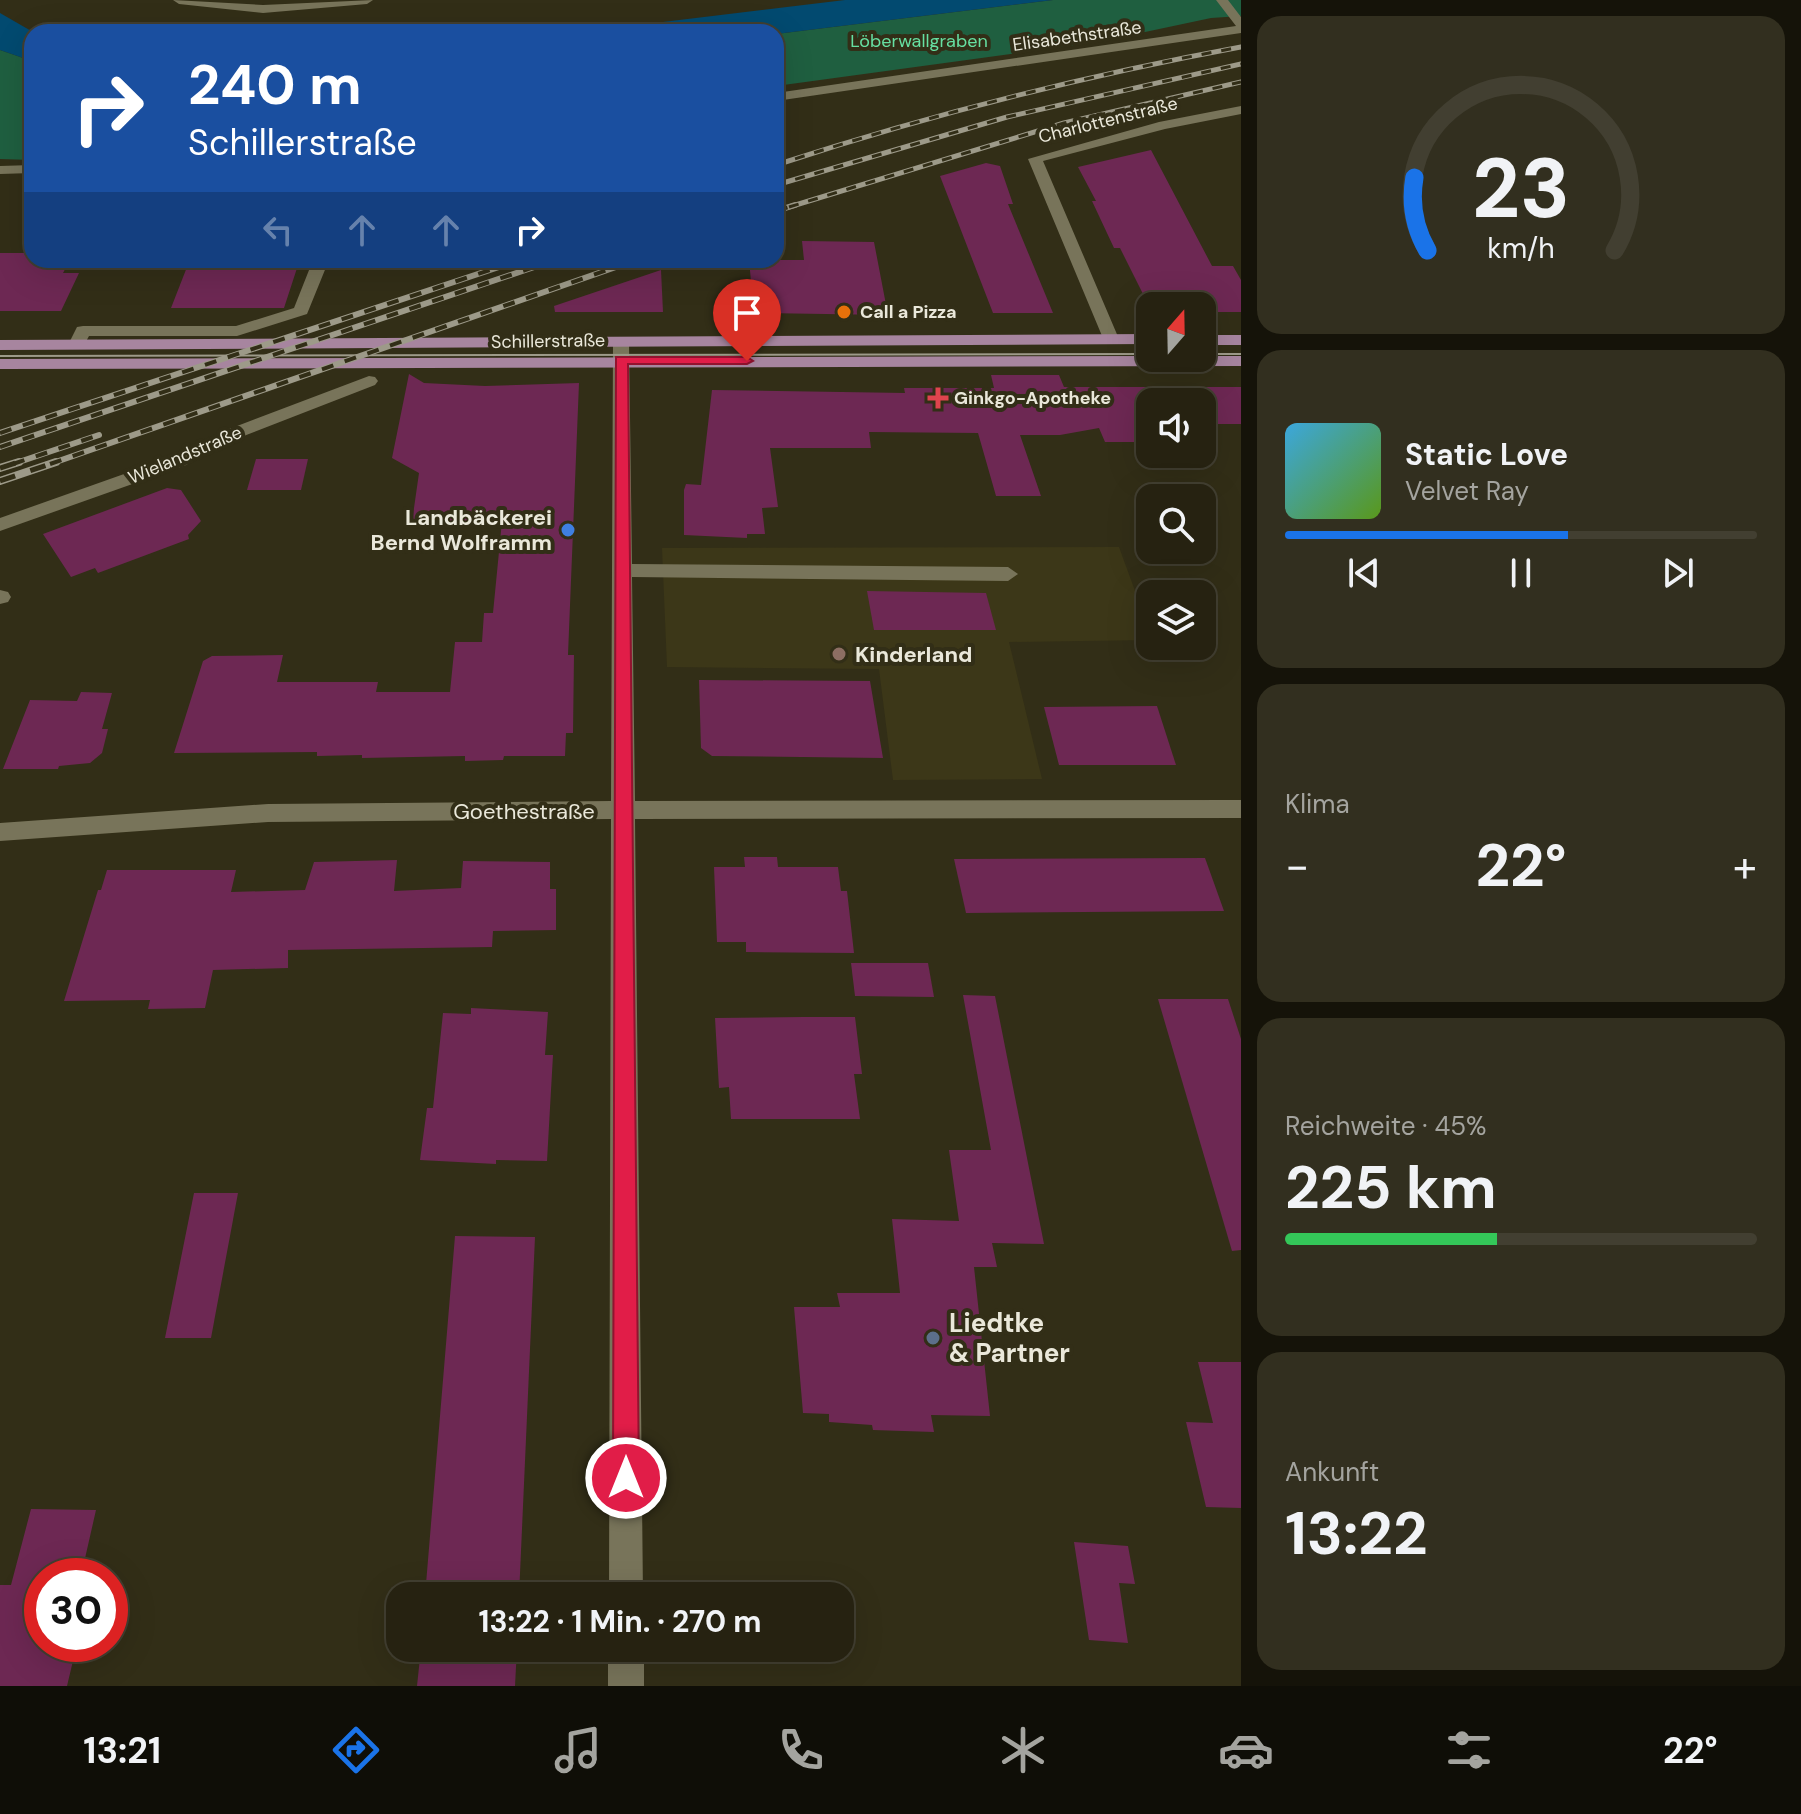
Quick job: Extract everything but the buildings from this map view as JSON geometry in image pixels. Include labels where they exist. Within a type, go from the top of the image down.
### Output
[{"type":"main road","name":"Schillerstraße","points":[[0,364],[1136,339]]},
{"type":"main road","points":[[1216,340],[1241,340]]},
{"type":"main road","name":"Schillerstraße","points":[[0,345],[77,343],[1241,361]]},
{"type":"street","points":[[179,0],[263,9],[367,0]]},
{"type":"street","points":[[1222,0],[1241,27]]},
{"type":"street","name":"Elisabethstraße","points":[[784,96],[1241,27]]},
{"type":"street","name":"Charlottenstraße","points":[[1111,339],[1035,159],[1164,125],[1241,110]]},
{"type":"street","points":[[0,170],[24,169]]},
{"type":"street","name":"Schillerstraße","points":[[77,343],[83,331],[239,331],[301,311],[318,268]]},
{"type":"street","points":[[621,351],[626,1582]]},
{"type":"street","name":"Wielandstraße","points":[[0,525],[179,461],[230,435],[369,381]]},
{"type":"street","points":[[620,570],[1008,574]]},
{"type":"street","name":"Goethestraße","points":[[0,832],[268,813],[924,807],[1239,816]]},
{"type":"street","points":[[626,1662],[626,1686]]},
{"type":"shaded area","name":"Kinderland","points":[[1119,547],[1136,594],[1136,640],[1009,642],[1042,779],[893,780],[879,669],[667,667],[662,548]]},
{"type":"green space","name":"Löberwallgraben","points":[[1053,0],[1241,0],[1241,16],[1211,18],[1098,42],[784,85],[784,33]]},
{"type":"green space","points":[[0,50],[24,58],[24,160],[0,159]]},
{"type":"water","points":[[845,0],[1053,0],[784,33],[784,24],[646,24]]},
{"type":"water","points":[[0,13],[24,27],[24,58],[0,50]]},
{"type":"tram line","points":[[0,356],[1136,354]]},
{"type":"tram line","points":[[1216,354],[1241,354]]},
{"type":"railway","points":[[784,163],[1007,98],[1241,47]]},
{"type":"railway","points":[[784,183],[1007,117],[1241,64]]},
{"type":"railway","points":[[789,207],[1064,123],[1241,82]]},
{"type":"railway","points":[[784,208],[795,205]]},
{"type":"railway","points":[[0,433],[496,268]]},
{"type":"railway","points":[[0,447],[531,268]]},
{"type":"railway","points":[[50,464],[613,268]]},
{"type":"railway","points":[[18,462],[99,435]]},
{"type":"railway","points":[[0,468],[18,462]]},
{"type":"railway","points":[[13,464],[18,462]]},
{"type":"railway","points":[[0,481],[56,462]]},
{"type":"place","name":"Call a Pizza","points":[[844,312]]},
{"type":"place","name":"Ginkgo-Apotheke","points":[[938,398]]},
{"type":"place","name":"Landbäckerei Bernd Wolframm","points":[[568,530]]},
{"type":"place","name":"Kinderland","points":[[839,654]]},
{"type":"place","name":"Liedtke & Partner","points":[[933,1338]]},
{"type":"route","points":[[626,1478],[621,360],[747,361]]}]
